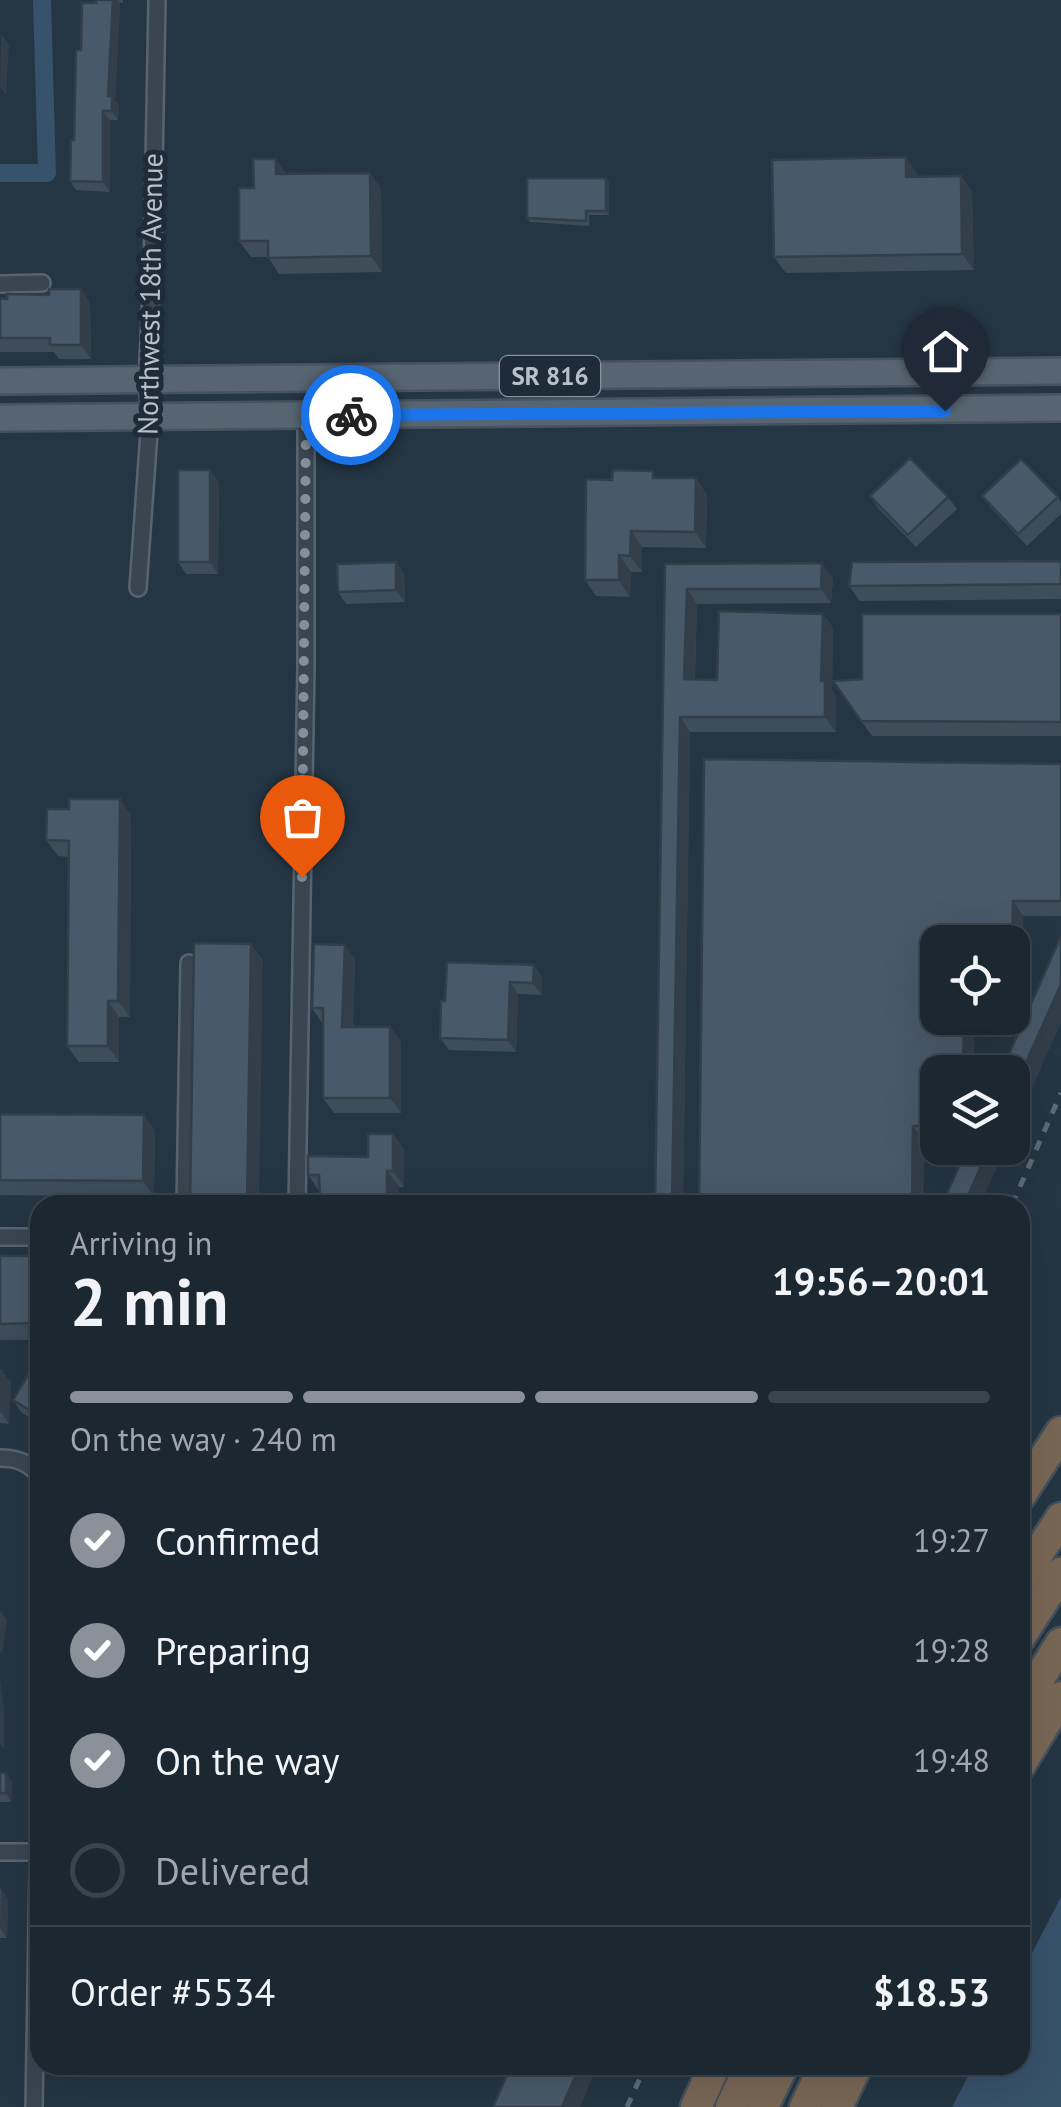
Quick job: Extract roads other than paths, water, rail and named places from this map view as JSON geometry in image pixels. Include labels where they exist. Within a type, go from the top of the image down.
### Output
[{"type":"highway","points":[[1030,1480],[1061,1432]]},
{"type":"highway","points":[[1030,1566],[1061,1518]]},
{"type":"highway","points":[[1030,1621],[1061,1573]]},
{"type":"highway","points":[[1030,1693],[1061,1643]]},
{"type":"highway","points":[[1030,1749],[1061,1698]]},
{"type":"highway","points":[[696,2107],[710,2075]]},
{"type":"highway","points":[[731,2107],[746,2075]]},
{"type":"highway","points":[[764,2107],[778,2075]]},
{"type":"highway","points":[[805,2107],[820,2075]]},
{"type":"highway","points":[[837,2107],[852,2075]]},
{"type":"main road","name":"SR 816","points":[[0,381],[1061,372]]},
{"type":"main road","points":[[850,411],[858,393],[892,373]]},
{"type":"main road","points":[[674,413],[703,392],[710,375]]},
{"type":"main road","points":[[306,415],[318,389],[333,378]]},
{"type":"main road","name":"SR 816","points":[[0,418],[1061,408]]},
{"type":"street","name":"Northwest 18th Avenue","points":[[138,588],[150,418],[147,380],[157,0]]},
{"type":"street","points":[[0,284],[42,283]]},
{"type":"street","points":[[297,1195],[306,415]]},
{"type":"street","points":[[186,1195],[188,963]]},
{"type":"street","points":[[0,1237],[30,1237]]},
{"type":"street","points":[[0,1458],[30,1465]]},
{"type":"street","points":[[0,1852],[30,1852]]},
{"type":"street","points":[[34,2107],[35,2075]]},
{"type":"water","points":[[1061,1897],[1061,2107],[952,2107],[969,2075],[1030,2075],[1030,1957]]},
{"type":"waterway","points":[[0,173],[47,173],[42,0]]},
{"type":"railway","points":[[1016,1195],[1061,1093]]},
{"type":"railway","points":[[627,2107],[641,2075]]}]
